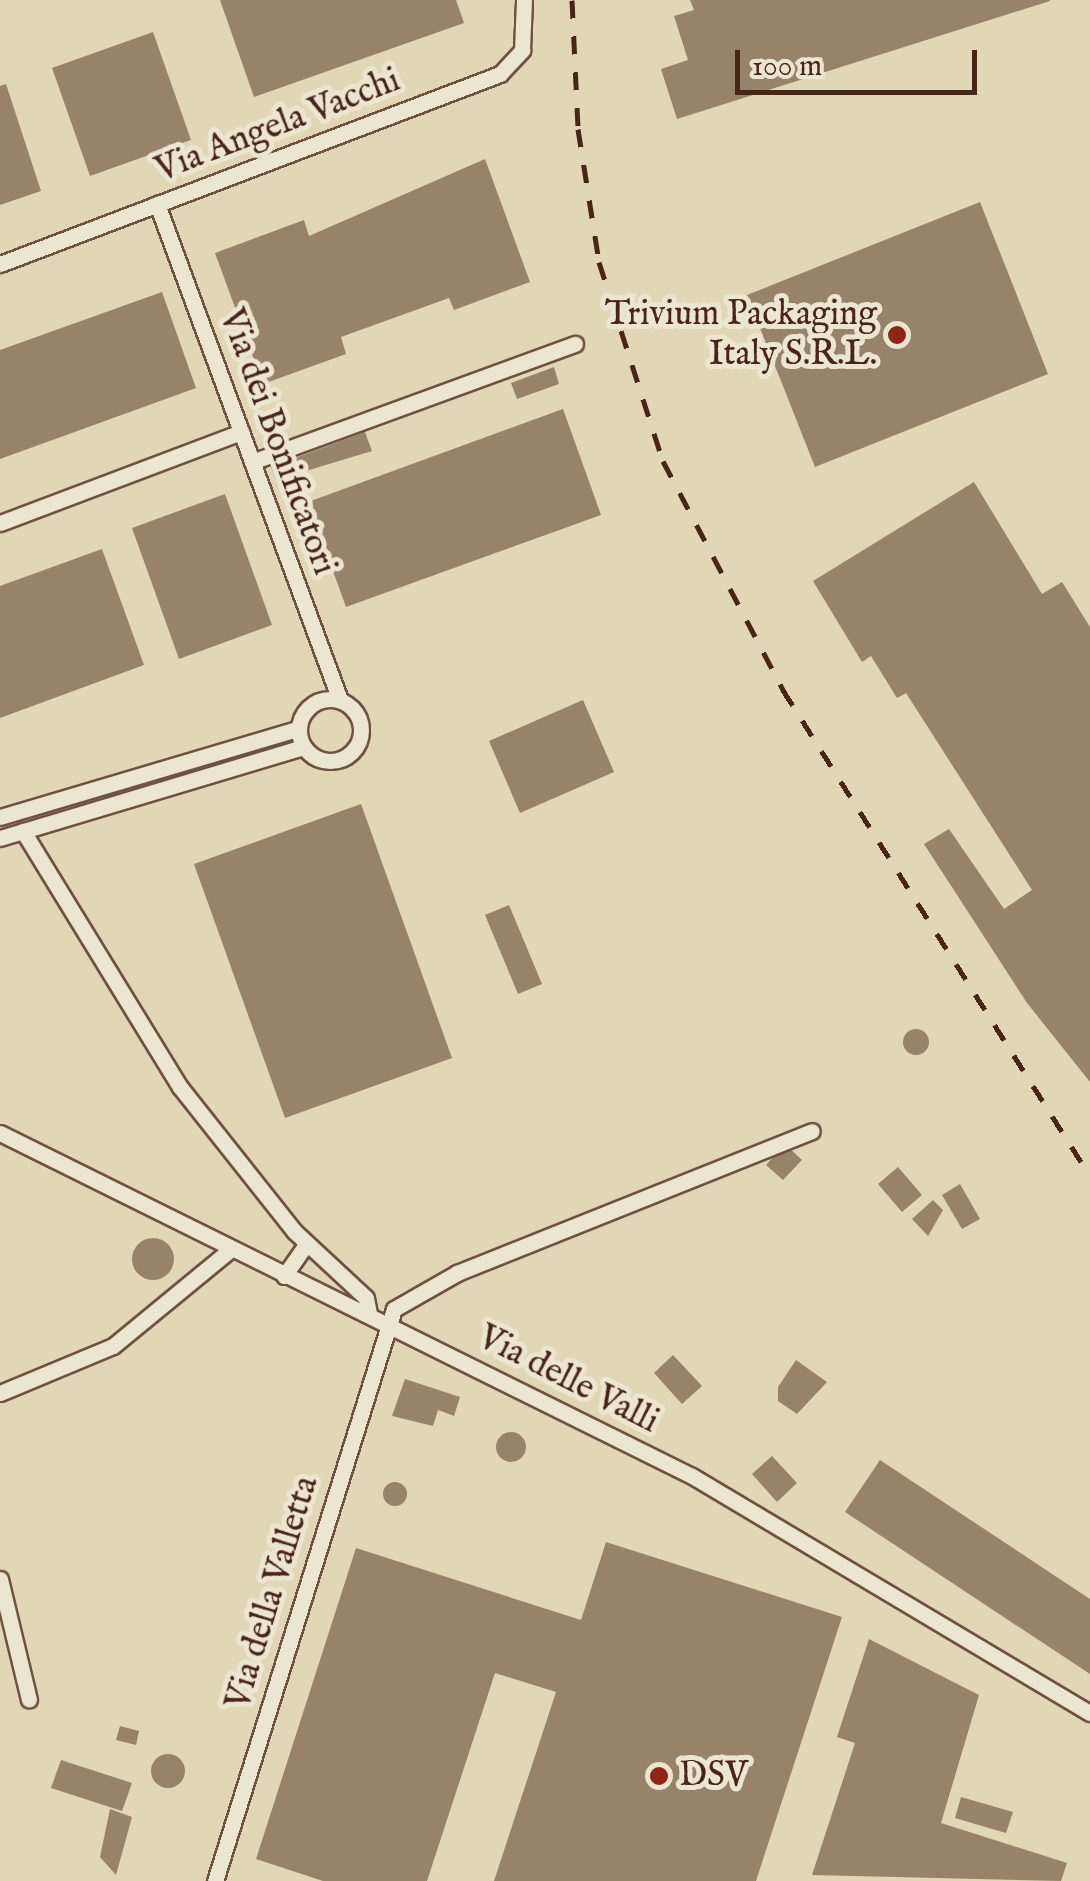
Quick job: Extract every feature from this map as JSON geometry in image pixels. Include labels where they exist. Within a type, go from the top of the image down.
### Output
[{"type":"street","name":"Via Angela Vacchi","points":[[0,264],[505,72],[522,50],[524,0]]},
{"type":"street","name":"Via dei Bonificatori","points":[[157,204],[340,700]]},
{"type":"street","points":[[252,462],[575,344]]},
{"type":"street","points":[[0,523],[241,432]]},
{"type":"street","points":[[0,817],[298,729],[312,704],[340,700],[361,724],[350,754],[330,762],[303,746],[298,729]]},
{"type":"street","points":[[0,838],[303,746]]},
{"type":"street","points":[[23,831],[174,1078],[306,1244],[366,1298],[370,1314]]},
{"type":"street","points":[[388,1323],[426,1287],[812,1131]]},
{"type":"street","name":"Via delle Valli","points":[[0,1133],[284,1276],[370,1314],[729,1497],[1090,1712]]},
{"type":"street","points":[[284,1276],[306,1244]]},
{"type":"street","points":[[0,1393],[106,1351],[230,1249]]},
{"type":"street","name":"Via della Valletta","points":[[215,1881],[388,1323]]},
{"type":"street","points":[[0,1580],[29,1700]]},
{"type":"building","points":[[220,0],[456,0],[464,23],[254,97]]},
{"type":"building","points":[[690,0],[1050,1],[677,119],[661,69],[688,60],[674,16],[694,10]]},
{"type":"building","points":[[153,32],[191,140],[90,176],[52,68]]},
{"type":"building","points":[[6,84],[41,191],[0,205],[0,86]]},
{"type":"building","points":[[485,159],[530,282],[454,310],[449,298],[341,337],[346,354],[263,384],[215,253],[304,220],[309,236]]},
{"type":"building","name":"Trivium Packaging Italy S.R.L.","points":[[980,202],[1048,374],[815,467],[747,295]]},
{"type":"building","points":[[162,292],[196,388],[0,459],[0,350]]},
{"type":"building","points":[[554,367],[559,384],[517,399],[511,383]]},
{"type":"building","points":[[563,409],[601,515],[346,607],[308,502]]},
{"type":"building","points":[[365,432],[372,451],[276,480],[271,467]]},
{"type":"building","points":[[974,482],[1042,594],[1062,582],[1090,627],[1090,1082],[1027,1003],[924,844],[949,829],[1004,909],[1032,890],[906,693],[897,698],[871,656],[862,662],[813,581]]},
{"type":"building","points":[[225,494],[272,625],[179,659],[132,528]]},
{"type":"building","points":[[102,549],[144,665],[0,718],[0,586]]},
{"type":"building","points":[[583,700],[614,772],[520,813],[489,741]]},
{"type":"building","points":[[361,804],[452,1058],[285,1118],[194,864]]},
{"type":"building","points":[[509,905],[542,984],[518,994],[485,915]]},
{"type":"building","points":[[916,1029],[925,1033],[929,1042],[925,1051],[916,1055],[907,1051],[903,1042],[907,1033]]},
{"type":"building","points":[[785,1144],[802,1160],[783,1180],[766,1165]]},
{"type":"building","points":[[898,1167],[922,1195],[902,1212],[878,1184]]},
{"type":"building","points":[[960,1184],[980,1219],[962,1229],[942,1195]]},
{"type":"building","points":[[933,1200],[943,1210],[928,1236],[912,1219]]},
{"type":"building","points":[[153,1238],[168,1244],[174,1259],[168,1274],[153,1280],[138,1274],[132,1259],[138,1244]]},
{"type":"building","points":[[673,1355],[702,1386],[682,1404],[654,1373]]},
{"type":"building","points":[[796,1360],[827,1382],[797,1414],[778,1401],[778,1387]]},
{"type":"building","points":[[405,1379],[460,1397],[454,1416],[438,1410],[433,1426],[392,1416]]},
{"type":"building","points":[[511,1432],[521,1437],[526,1447],[521,1457],[511,1462],[501,1457],[496,1447],[501,1437]]},
{"type":"building","points":[[772,1456],[797,1483],[777,1502],[752,1474]]},
{"type":"building","points":[[880,1460],[1090,1599],[1090,1674],[845,1512]]},
{"type":"building","points":[[395,1482],[407,1494],[395,1506],[383,1494]]},
{"type":"building","name":"DSV","points":[[606,1542],[842,1617],[756,1881],[494,1881],[556,1692],[495,1673],[427,1881],[323,1881],[256,1859],[356,1548],[581,1620]]},
{"type":"building","points":[[869,1639],[979,1695],[941,1823],[1067,1863],[1061,1881],[812,1875],[855,1743],[837,1737]]},
{"type":"building","points":[[120,1726],[139,1731],[136,1745],[116,1740]]},
{"type":"building","points":[[168,1754],[180,1759],[185,1771],[180,1783],[168,1788],[156,1783],[151,1771],[156,1759]]},
{"type":"building","points":[[61,1760],[132,1783],[122,1811],[51,1788]]},
{"type":"building","points":[[961,1797],[1013,1812],[1006,1833],[955,1818]]},
{"type":"building","points":[[110,1809],[132,1817],[116,1875],[100,1857]]},
{"type":"railway","points":[[572,0],[578,129],[599,262],[663,461],[783,690],[1090,1176]]},
{"type":"place","name":"Trivium Packaging Italy S.R.L.","points":[[897,335]]},
{"type":"place","name":"DSV","points":[[659,1776]]}]
